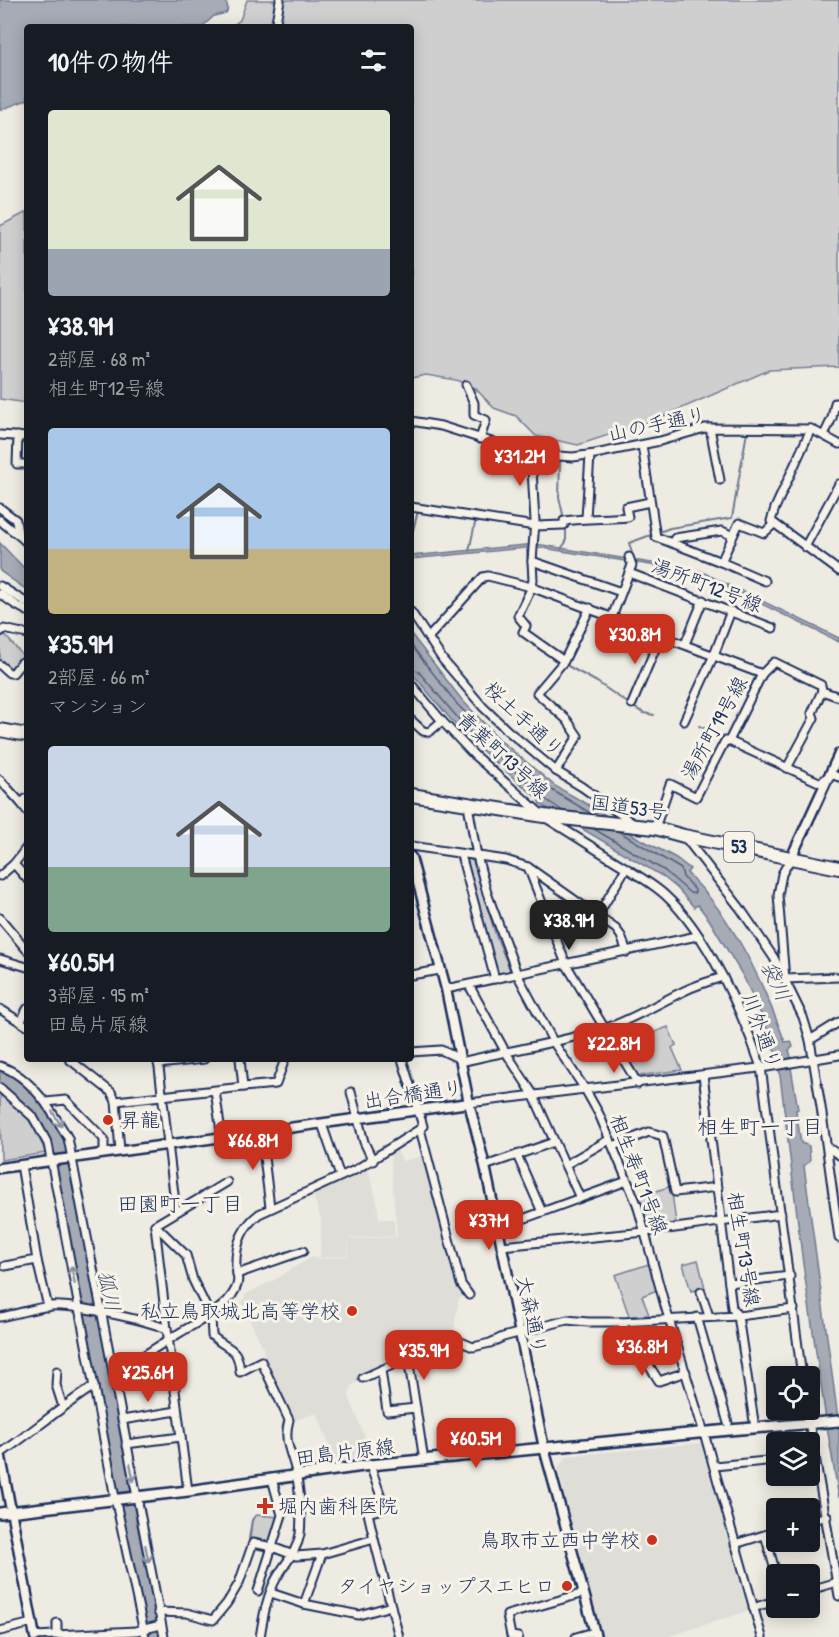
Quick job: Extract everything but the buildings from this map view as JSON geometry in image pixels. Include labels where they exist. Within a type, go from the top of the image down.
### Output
[{"type":"highway","points":[[0,730],[24,732]]},
{"type":"highway","name":"国道53号","points":[[414,796],[544,816],[655,828],[839,868]]},
{"type":"main road","name":"田島片原線","points":[[0,1513],[188,1491],[370,1466],[839,1421]]},
{"type":"street","points":[[276,24],[280,0]]},
{"type":"street","points":[[466,385],[473,400],[474,415],[486,420],[480,439]]},
{"type":"street","points":[[824,435],[832,418],[835,403],[839,403]]},
{"type":"street","name":"山の手通り","points":[[414,422],[441,426],[531,453],[573,457],[642,445],[710,428],[811,429],[839,444]]},
{"type":"street","points":[[710,428],[720,480]]},
{"type":"street","points":[[811,429],[771,521],[839,571]]},
{"type":"street","points":[[0,435],[24,437]]},
{"type":"street","points":[[18,436],[17,464],[24,464]]},
{"type":"street","points":[[642,445],[656,537],[765,581]]},
{"type":"street","points":[[531,453],[535,526],[531,587],[518,616],[526,626],[523,632],[564,661]]},
{"type":"street","points":[[586,518],[590,455]]},
{"type":"street","points":[[805,547],[839,484]]},
{"type":"street","points":[[414,507],[535,526],[564,525],[564,521],[586,518],[628,517],[626,507],[650,502]]},
{"type":"street","points":[[0,508],[16,520],[18,533],[24,540]]},
{"type":"street","points":[[0,520],[14,533],[18,533]]},
{"type":"street","points":[[721,562],[739,523],[764,532],[774,524]]},
{"type":"street","points":[[672,543],[675,538],[722,531],[733,536]]},
{"type":"street","points":[[532,561],[621,592]]},
{"type":"street","name":"湯所町12号線","points":[[612,617],[629,573],[630,561]]},
{"type":"street","name":"湯所町12号線","points":[[629,573],[773,628]]},
{"type":"street","points":[[428,638],[483,577],[488,576],[531,587],[590,608],[762,674],[774,662],[820,685],[822,691],[812,713],[814,718],[788,768]]},
{"type":"street","points":[[0,586],[24,601]]},
{"type":"street","points":[[0,594],[24,609]]},
{"type":"street","points":[[685,644],[703,600]]},
{"type":"street","points":[[556,771],[578,736],[567,720],[537,693],[564,661],[590,608]]},
{"type":"street","points":[[684,721],[731,611]]},
{"type":"street","name":"桜土手通り","points":[[414,617],[443,660],[483,707],[508,731],[556,771],[638,827]]},
{"type":"street","points":[[0,632],[4,629],[24,633]]},
{"type":"street","points":[[632,704],[661,635]]},
{"type":"street","points":[[0,665],[9,673],[13,673],[24,662]]},
{"type":"street","name":"湯所町19号線","points":[[655,828],[670,784],[696,797],[725,741],[729,741],[762,674]]},
{"type":"street","points":[[414,688],[442,721]]},
{"type":"street","points":[[822,691],[839,698]]},
{"type":"street","name":"青葉町13号線","points":[[414,723],[423,731],[429,732],[442,721],[474,755],[544,816]]},
{"type":"street","points":[[729,741],[821,783],[835,775]]},
{"type":"street","points":[[785,979],[778,895],[782,874],[835,775],[839,754]]},
{"type":"street","points":[[0,780],[24,807]]},
{"type":"street","name":"相生寿町1号線","points":[[468,805],[477,856],[492,909],[518,974],[554,1043],[585,1089],[637,1204],[735,1544]]},
{"type":"street","name":"川外通り","points":[[544,816],[664,893],[698,936],[723,977],[750,1034],[764,1067],[801,1366]]},
{"type":"street","points":[[684,836],[740,908],[774,958],[810,1040],[839,1238]]},
{"type":"street","points":[[414,847],[506,860],[528,867],[598,915],[620,934],[627,952]]},
{"type":"street","points":[[0,876],[14,864],[24,851]]},
{"type":"street","points":[[461,855],[495,979]]},
{"type":"street","points":[[14,864],[24,876]]},
{"type":"street","points":[[528,867],[566,964],[638,1084]]},
{"type":"street","points":[[598,915],[626,868]]},
{"type":"street","name":"大森通り","points":[[414,869],[446,989],[544,1448],[595,1634]]},
{"type":"street","points":[[0,918],[24,946]]},
{"type":"street","points":[[446,989],[698,936]]},
{"type":"street","points":[[0,959],[24,966]]},
{"type":"street","points":[[414,974],[440,970]]},
{"type":"street","points":[[414,1052],[441,1050],[461,1060],[554,1043],[638,1015],[686,990],[723,977]]},
{"type":"street","points":[[785,979],[839,977]]},
{"type":"street","points":[[469,985],[505,1051],[533,1094],[580,1198]]},
{"type":"street","points":[[0,1009],[24,1024]]},
{"type":"street","points":[[810,1040],[839,1022]]},
{"type":"street","name":"出合橋通り","points":[[53,1162],[533,1094],[638,1084],[839,1055]]},
{"type":"street","points":[[73,1062],[111,1092],[116,1101],[120,1151]]},
{"type":"street","points":[[158,1062],[176,1211]]},
{"type":"street","points":[[240,1062],[243,1088]]},
{"type":"street","points":[[116,1101],[276,1084],[284,1062]]},
{"type":"street","points":[[113,1374],[210,1315],[233,1294],[239,1279],[236,1258],[243,1231],[249,1221],[270,1207],[373,1161],[423,1126],[403,1062]]},
{"type":"street","points":[[0,1065],[22,1080],[46,1102],[68,1138],[160,1626],[164,1637]]},
{"type":"street","name":"相生町13号線","points":[[703,1075],[732,1308],[738,1316],[755,1428]]},
{"type":"street","points":[[0,1088],[33,1117],[48,1144],[53,1162],[94,1386],[144,1632]]},
{"type":"street","points":[[215,1091],[222,1138]]},
{"type":"street","points":[[351,1092],[364,1142],[373,1161]]},
{"type":"street","points":[[46,1102],[66,1100],[104,1139],[104,1153]]},
{"type":"street","points":[[322,1124],[340,1176]]},
{"type":"street","points":[[420,1129],[461,1284],[469,1295]]},
{"type":"street","points":[[261,1132],[270,1207]]},
{"type":"street","points":[[565,1165],[611,1143],[649,1132],[663,1136],[675,1192],[718,1187]]},
{"type":"street","points":[[485,1166],[554,1142]]},
{"type":"street","points":[[827,1147],[839,1155]]},
{"type":"street","points":[[517,1155],[542,1212]]},
{"type":"street","points":[[0,1167],[53,1162]]},
{"type":"street","points":[[21,1166],[37,1260],[48,1307]]},
{"type":"street","points":[[498,1228],[627,1181]]},
{"type":"street","points":[[155,1225],[227,1182]]},
{"type":"street","points":[[501,1246],[645,1232],[781,1214]]},
{"type":"street","points":[[155,1225],[186,1254],[193,1280],[210,1315],[212,1336],[235,1352],[239,1358],[240,1372],[261,1361],[289,1419],[287,1445],[297,1476],[300,1530],[297,1546],[274,1583],[264,1613],[260,1637]]},
{"type":"street","points":[[155,1225],[188,1491]]},
{"type":"street","points":[[237,1275],[303,1251]]},
{"type":"street","points":[[5,1266],[37,1260]]},
{"type":"street","points":[[729,1282],[790,1276]]},
{"type":"street","points":[[701,1292],[709,1316]]},
{"type":"street","points":[[0,1317],[48,1307],[81,1309],[167,1329]]},
{"type":"street","points":[[363,1377],[408,1358],[425,1347],[454,1339],[472,1347],[567,1320],[621,1322],[738,1316],[794,1309]]},
{"type":"street","points":[[697,1317],[728,1423]]},
{"type":"street","points":[[621,1322],[659,1381],[686,1372]]},
{"type":"street","points":[[408,1358],[424,1461]]},
{"type":"street","points":[[381,1370],[387,1412],[416,1408]]},
{"type":"street","points":[[57,1371],[56,1384],[63,1407]]},
{"type":"street","points":[[94,1386],[0,1453],[35,1637],[132,1634],[160,1626]]},
{"type":"street","points":[[122,1420],[177,1411]]},
{"type":"street","points":[[813,1422],[813,1432]]},
{"type":"street","points":[[126,1444],[181,1437]]},
{"type":"street","points":[[714,1466],[766,1461]]},
{"type":"street","points":[[370,1466],[385,1508],[368,1513],[399,1637]]},
{"type":"street","points":[[258,1591],[282,1515],[272,1479]]},
{"type":"street","points":[[820,1486],[827,1516],[839,1596]]},
{"type":"street","points":[[820,1518],[827,1516]]},
{"type":"street","points":[[762,1637],[735,1544],[765,1535],[773,1564]]},
{"type":"street","points":[[158,1612],[187,1613],[213,1620],[227,1603],[238,1583],[253,1543],[272,1547],[291,1555],[322,1554],[374,1539]]},
{"type":"street","points":[[304,1604],[322,1554]]},
{"type":"street","points":[[820,1587],[837,1582]]},
{"type":"street","points":[[271,1593],[304,1604],[360,1616],[391,1606]]},
{"type":"street","points":[[518,1637],[511,1636],[507,1615],[584,1593]]},
{"type":"street","points":[[753,1608],[766,1604]]},
{"type":"street","points":[[0,1631],[32,1623]]},
{"type":"street","points":[[57,1623],[57,1635]]},
{"type":"street","points":[[576,1637],[595,1634]]},
{"type":"shaded area","points":[[247,0],[839,0],[839,367],[769,370],[657,419],[578,445],[536,436],[516,416],[494,408],[475,388],[456,380],[426,375],[414,377],[414,24],[235,24],[240,20]]},
{"type":"shaded area","points":[[24,214],[24,403],[0,399],[0,226]]},
{"type":"shaded area","points":[[3,633],[24,657],[13,670],[9,670],[0,662],[0,635]]},
{"type":"shaded area","points":[[466,859],[473,861],[496,936],[510,970],[509,973],[496,973]]},
{"type":"shaded area","points":[[668,1027],[676,1045],[672,1048],[682,1070],[637,1076],[619,1046]]},
{"type":"shaded area","points":[[0,1093],[22,1111],[38,1135],[46,1153],[1,1160]]},
{"type":"shaded area","name":"私立鳥取城北高等学校","points":[[395,1148],[403,1161],[425,1155],[468,1296],[459,1298],[453,1336],[417,1348],[408,1355],[362,1376],[361,1381],[352,1385],[349,1396],[372,1456],[335,1460],[317,1413],[293,1421],[265,1368],[263,1348],[242,1303],[246,1294],[313,1257],[319,1259],[348,1256],[349,1239],[397,1237],[390,1152]]},
{"type":"shaded area","points":[[367,1167],[377,1201],[379,1219],[394,1219],[395,1236],[349,1238],[347,1255],[320,1258],[321,1219],[312,1191]]},
{"type":"shaded area","points":[[671,1186],[676,1223],[652,1226],[648,1224],[639,1197]]},
{"type":"shaded area","points":[[698,1260],[705,1288],[691,1291],[683,1264]]},
{"type":"shaded area","points":[[649,1264],[657,1290],[642,1296],[649,1315],[629,1316],[615,1275]]},
{"type":"shaded area","name":"鳥取市立西中学校","points":[[701,1443],[748,1611],[666,1637],[602,1637],[558,1469],[567,1456]]},
{"type":"shaded area","points":[[257,1515],[279,1517],[269,1545],[250,1540],[252,1520]]},
{"type":"water","points":[[0,0],[224,0],[227,5],[226,13],[214,16],[205,24],[24,24],[24,101],[0,110]]},
{"type":"water","points":[[0,543],[24,568],[24,588],[0,571]]},
{"type":"water","points":[[536,544],[700,571],[839,638],[839,642],[723,585],[689,571],[536,547],[414,559],[414,556]]},
{"type":"water","points":[[414,638],[462,700],[502,742],[555,786],[601,812],[631,834],[676,858],[690,869],[687,873],[704,891],[733,931],[757,974],[785,1042],[791,1041],[793,1047],[789,1050],[794,1067],[791,1068],[801,1143],[809,1146],[810,1161],[804,1166],[839,1426],[839,1498],[803,1264],[778,1059],[760,1012],[743,976],[698,905],[694,907],[677,888],[662,876],[540,804],[537,798],[463,734],[414,676]]},
{"type":"water","points":[[0,1069],[23,1083],[42,1102],[57,1126],[67,1150],[160,1637],[149,1637],[123,1518],[53,1152],[49,1141],[32,1114],[0,1085]]},
{"type":"waterway","points":[[634,560],[629,543],[670,528],[732,518],[747,432]]},
{"type":"waterway","points":[[560,460],[559,497],[564,519]]},
{"type":"waterway","points":[[414,526],[418,511]]},
{"type":"waterway","points":[[469,551],[476,519]]},
{"type":"waterway","points":[[561,549],[566,542],[566,524]]},
{"type":"waterway","points":[[527,550],[529,584]]},
{"type":"waterway","points":[[566,665],[597,682],[629,704]]},
{"type":"waterway","points":[[414,693],[437,720]]},
{"type":"waterway","points":[[633,707],[654,715]]},
{"type":"waterway","points":[[699,726],[726,738]]},
{"type":"waterway","points":[[249,1539],[252,1520],[255,1516]]},
{"type":"place","name":"昇龍","points":[[108,1120]]},
{"type":"place","name":"私立鳥取城北高等学校","points":[[352,1311]]},
{"type":"place","name":"堀内歯科医院","points":[[265,1506]]},
{"type":"place","name":"鳥取市立西中学校","points":[[652,1540]]},
{"type":"place","name":"タイヤショップスエヒロ","points":[[567,1586]]},
{"type":"district","name":"相生町一丁目","points":[[760,1127]]},
{"type":"district","name":"田園町一丁目","points":[[180,1204]]},
{"type":"water label","name":"袋川","points":[[776,981]]},
{"type":"water label","name":"狐川","points":[[109,1291]]}]
